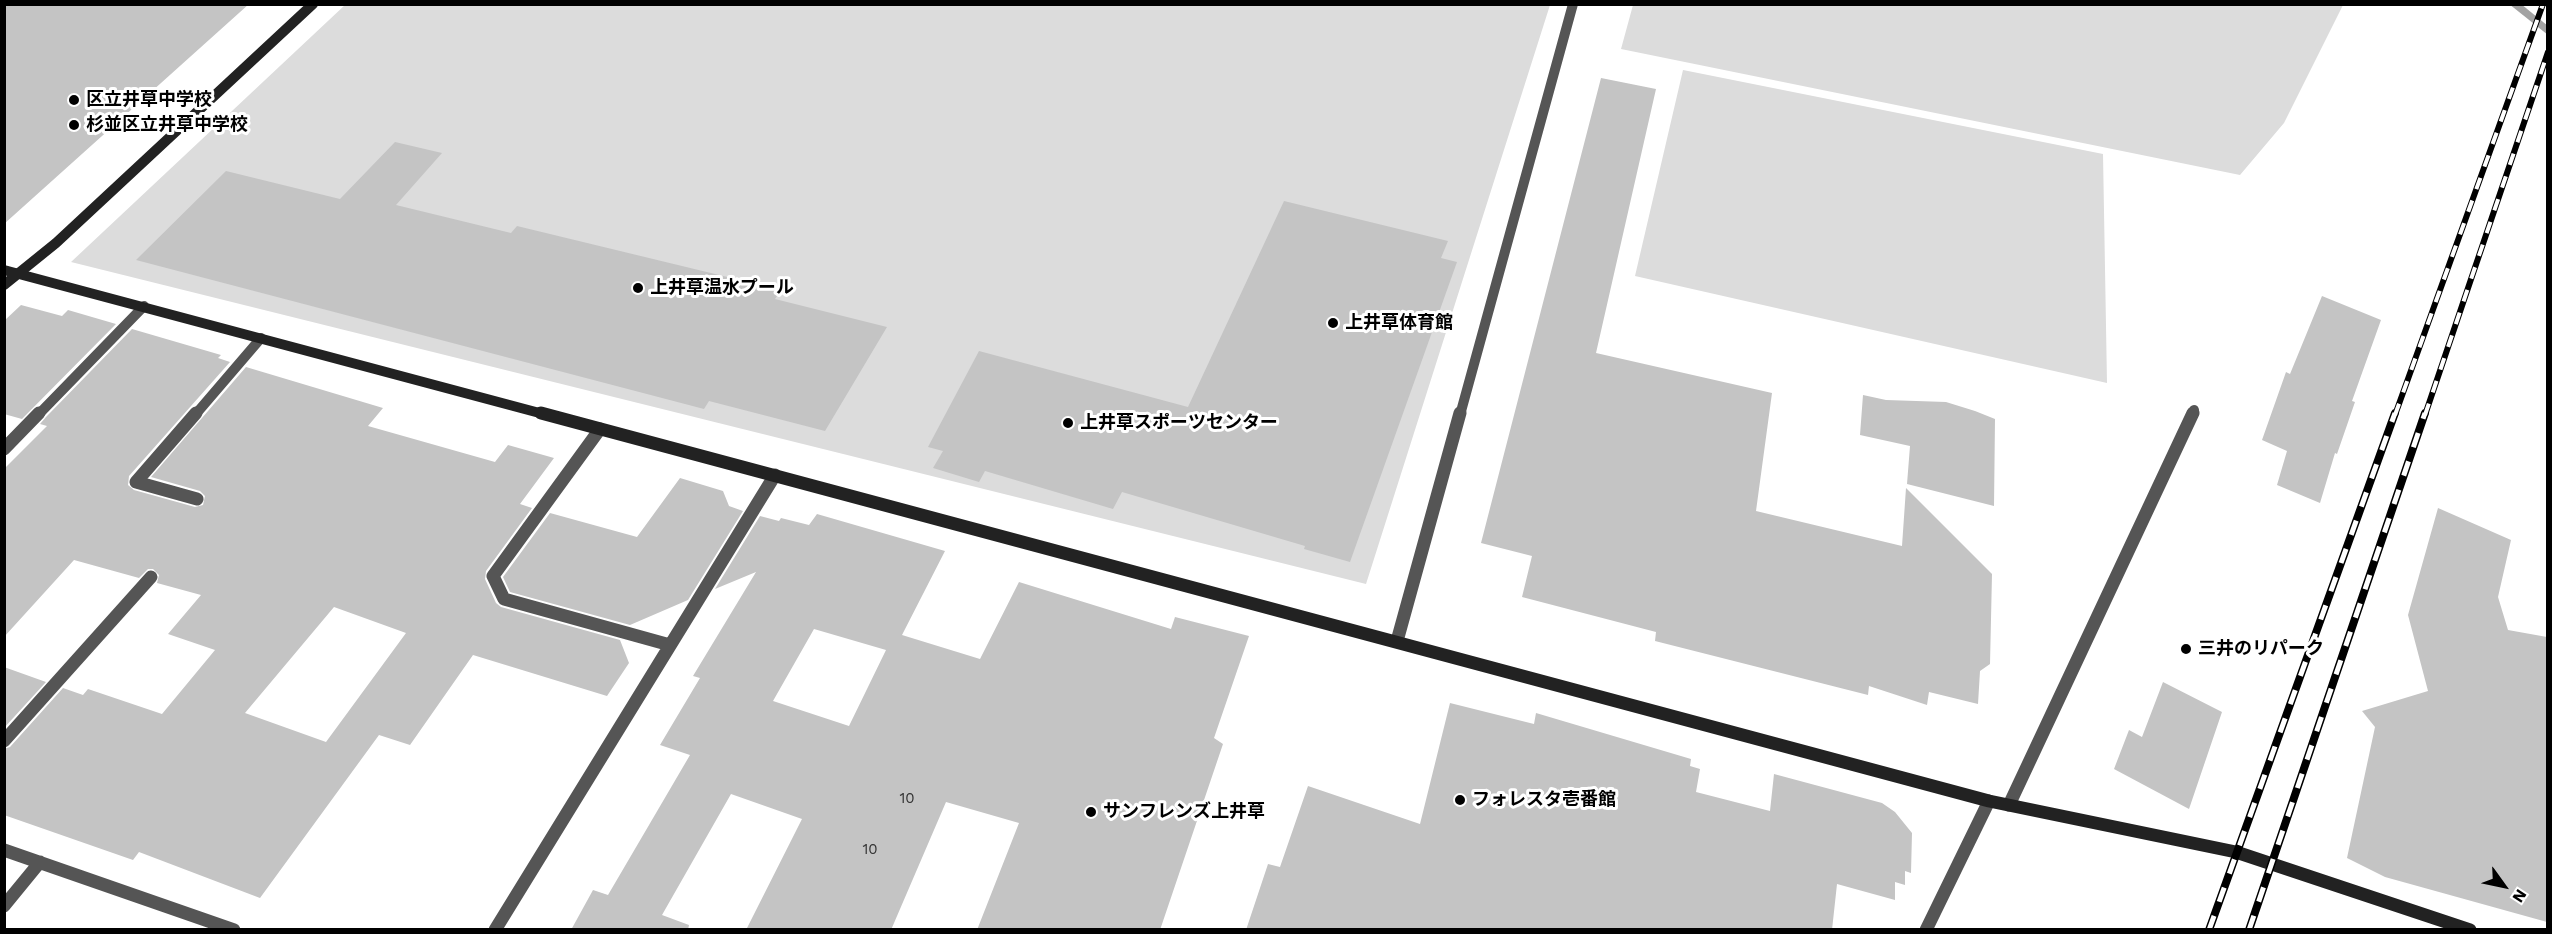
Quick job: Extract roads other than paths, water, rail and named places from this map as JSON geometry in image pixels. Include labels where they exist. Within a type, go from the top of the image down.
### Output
[{"type":"street","points":[[4,285],[56,243],[313,4]]},
{"type":"street","points":[[1397,641],[1573,4]]},
{"type":"street","points":[[4,270],[1989,801],[2236,852],[2470,930]]},
{"type":"street","points":[[4,449],[144,306]]},
{"type":"street","points":[[197,499],[136,482],[261,338]]},
{"type":"street","points":[[2009,805],[2194,410]]},
{"type":"street","points":[[600,429],[493,576],[504,598],[670,645]]},
{"type":"street","points":[[495,930],[775,475]]},
{"type":"street","points":[[4,741],[151,577]]},
{"type":"street","points":[[1926,930],[1989,801]]},
{"type":"street","points":[[4,850],[234,930]]},
{"type":"street","points":[[4,906],[40,862]]},
{"type":"waterway","points":[[2514,4],[2548,32]]},
{"type":"railway","points":[[2395,415],[2543,4]]},
{"type":"railway","points":[[2425,415],[2548,52]]},
{"type":"railway","points":[[2209,930],[2395,413]]},
{"type":"railway","points":[[2249,930],[2425,413]]},
{"type":"place","name":"区立井草中学校","points":[[74,100]]},
{"type":"place","name":"杉並区立井草中学校","points":[[74,125]]},
{"type":"place","name":"上井草温水プール","points":[[638,288]]},
{"type":"place","name":"上井草体育館","points":[[1333,323]]},
{"type":"place","name":"上井草スポーツセンター","points":[[1068,423]]},
{"type":"place","name":"三井のリパーク","points":[[2186,649]]},
{"type":"place","name":"フォレスタ壱番館","points":[[1460,800]]},
{"type":"place","name":"サンフレンズ上井草","points":[[1091,812]]}]
